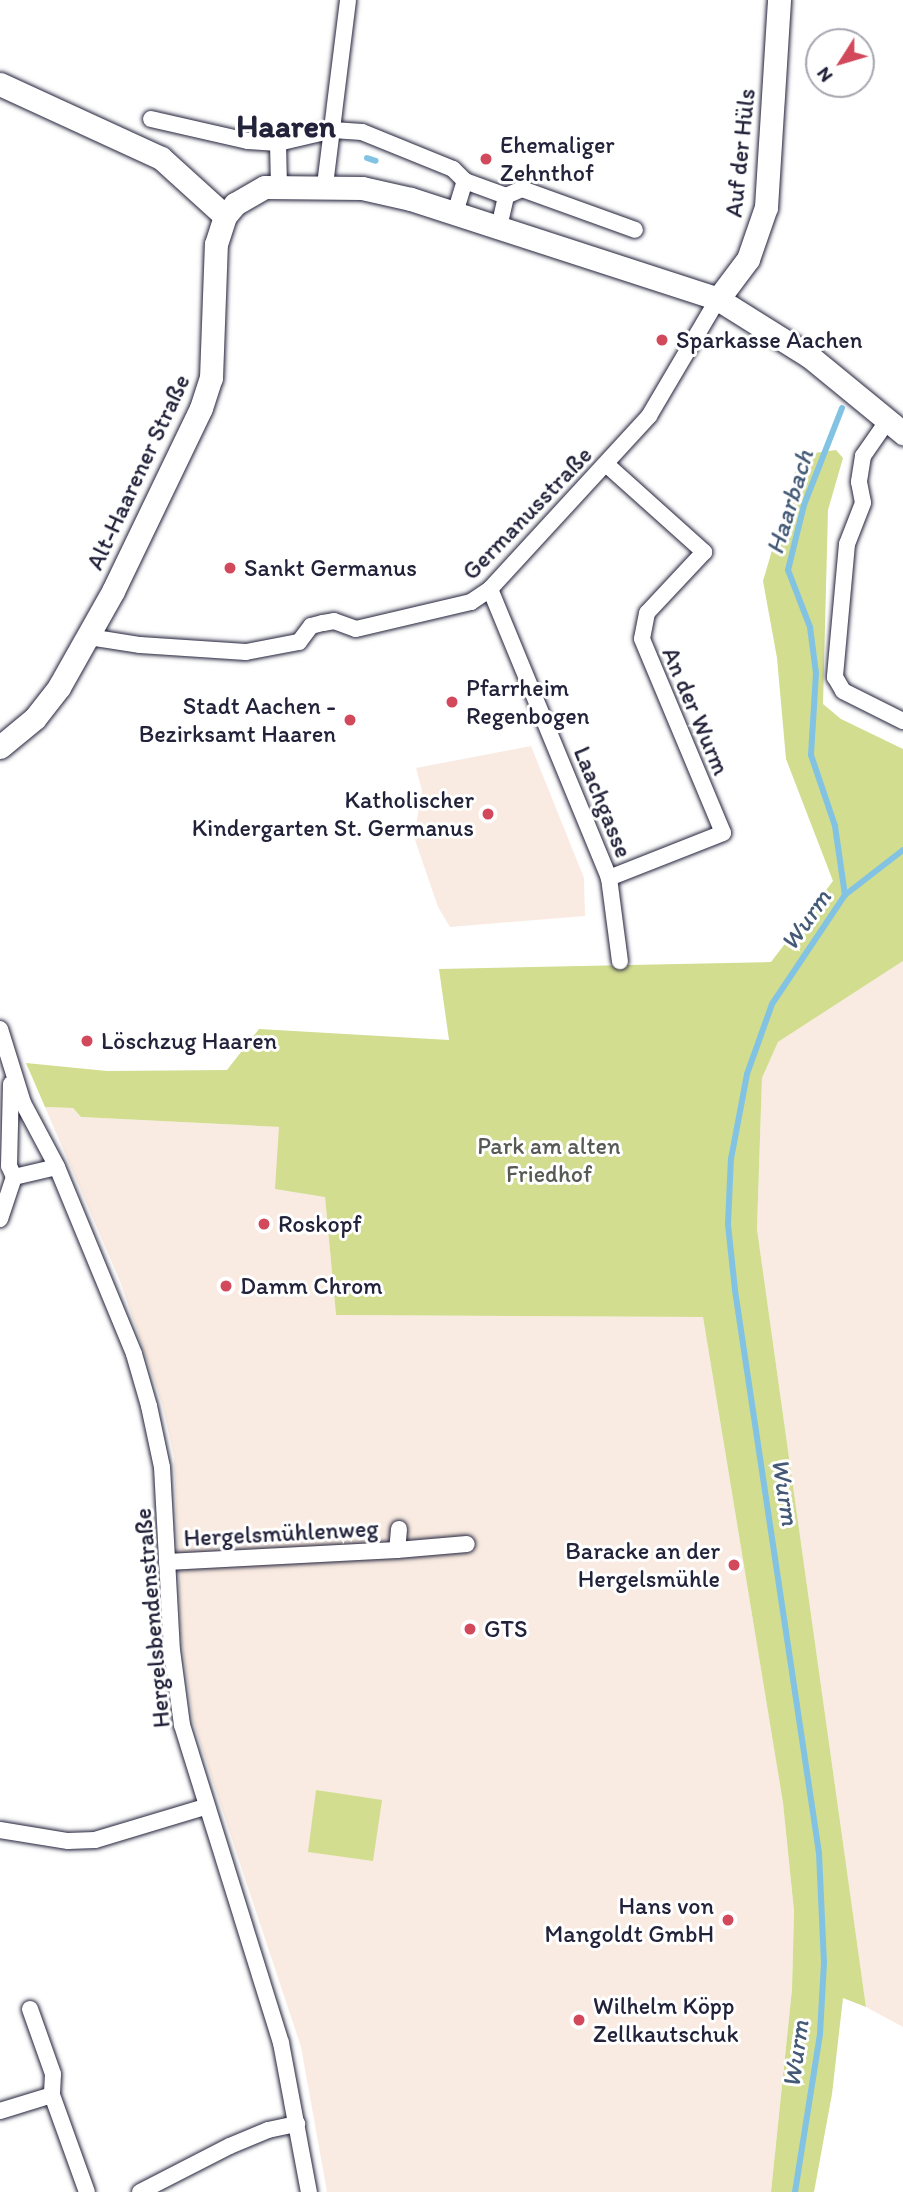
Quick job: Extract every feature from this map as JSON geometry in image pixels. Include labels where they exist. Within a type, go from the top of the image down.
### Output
[{"type":"main road","name":"Auf der Hüls","points":[[718,299],[748,259],[766,207],[779,0]]},
{"type":"main road","points":[[0,84],[161,158],[225,216],[250,193],[279,186],[326,185],[374,191],[455,213],[718,299],[809,356],[896,427]]},
{"type":"main road","name":"Alt-Haarener Straße","points":[[0,747],[35,718],[89,637],[211,378],[216,244],[225,216]]},
{"type":"street","points":[[326,185],[348,0]]},
{"type":"street","points":[[151,118],[212,135],[278,143],[333,130],[362,132],[453,169],[465,181],[506,196],[523,189],[635,230]]},
{"type":"street","points":[[278,143],[279,186]]},
{"type":"street","points":[[455,213],[465,181]]},
{"type":"street","points":[[499,227],[506,196]]},
{"type":"street","name":"Germanusstraße","points":[[89,637],[140,645],[246,652],[299,642],[311,626],[334,621],[356,629],[445,611],[490,589],[606,464],[668,390],[718,299]]},
{"type":"street","points":[[896,427],[863,456],[859,482],[863,503],[847,544],[835,677],[843,691],[903,721]]},
{"type":"street","name":"An der Wurm","points":[[606,464],[704,552],[647,613],[642,639],[723,833],[609,878]]},
{"type":"street","name":"Laachgasse","points":[[490,589],[609,878],[620,961]]},
{"type":"street","points":[[0,1029],[11,1068],[9,1166],[13,1177],[0,1219]]},
{"type":"street","name":"Hergelsbendenstraße","points":[[11,1068],[29,1117],[57,1167],[134,1354],[149,1406],[162,1467],[167,1562],[182,1724],[205,1807],[281,2043],[309,2192]]},
{"type":"street","points":[[13,1177],[57,1167]]},
{"type":"street","name":"Hergelsmühlenweg","points":[[397,1550],[399,1529]]},
{"type":"street","name":"Hergelsmühlenweg","points":[[167,1562],[467,1544]]},
{"type":"street","points":[[0,1830],[68,1842],[95,1840],[205,1807]]},
{"type":"street","points":[[30,2009],[53,2074],[52,2095],[87,2192]]},
{"type":"street","points":[[0,2111],[52,2095]]},
{"type":"street","points":[[140,2192],[230,2146],[268,2130],[297,2124]]},
{"type":"shaded area","name":"Katholischer Kindergarten St. Germanus","points":[[531,746],[584,878],[585,916],[450,927],[438,907],[414,837],[422,791],[416,768]]},
{"type":"shaded area","points":[[903,961],[903,2027],[866,2007],[757,1229],[762,1078],[778,1042]]},
{"type":"shaded area","points":[[45,1107],[73,1108],[81,1117],[279,1127],[325,1196],[336,1315],[703,1317],[783,1803],[794,1911],[792,1989],[771,2192],[327,2192],[301,2047],[193,1722],[181,1635],[174,1457],[162,1404],[120,1281]]},
{"type":"green space","name":"Park am alten Friedhof","points":[[836,450],[843,458],[828,510],[823,704],[841,719],[903,749],[903,961],[778,1042],[762,1078],[757,1229],[866,2007],[843,1998],[832,2094],[814,2192],[771,2192],[792,1989],[794,1911],[783,1803],[703,1317],[336,1315],[325,1197],[275,1189],[279,1127],[81,1117],[73,1108],[45,1107],[26,1063],[107,1071],[227,1070],[259,1029],[449,1040],[439,969],[771,962],[833,881],[786,759],[777,658],[763,581],[800,455]]},
{"type":"green space","points":[[316,1790],[382,1800],[373,1861],[308,1852]]},
{"type":"waterway","name":"Haarbach","points":[[367,158],[376,161]]},
{"type":"waterway","name":"Haarbach","points":[[842,408],[804,505],[788,570],[810,627],[816,673],[811,755],[835,826],[845,895]]},
{"type":"waterway","name":"Wurm","points":[[795,2192],[820,2034],[824,1963],[819,1853],[735,1290],[728,1224],[731,1159],[747,1074],[772,1004],[845,895],[903,850]]},
{"type":"place","name":"Ehemaliger Zehnthof","points":[[486,159]]},
{"type":"place","name":"Sparkasse Aachen","points":[[662,340]]},
{"type":"place","name":"Sankt Germanus","points":[[230,568]]},
{"type":"place","name":"Pfarrheim Regenbogen","points":[[452,702]]},
{"type":"place","name":"Stadt Aachen - Bezirksamt Haaren","points":[[350,720]]},
{"type":"place","name":"Katholischer Kindergarten St. Germanus","points":[[488,814]]},
{"type":"place","name":"Löschzug Haaren","points":[[87,1041]]},
{"type":"place","name":"Roskopf","points":[[264,1224]]},
{"type":"place","name":"Damm Chrom","points":[[226,1286]]},
{"type":"place","name":"Baracke an der Hergelsmühle","points":[[734,1565]]},
{"type":"place","name":"GTS","points":[[470,1629]]},
{"type":"place","name":"Hans von Mangoldt GmbH","points":[[728,1920]]},
{"type":"place","name":"Wilhelm Köpp Zellkautschuk","points":[[579,2020]]},
{"type":"district","name":"Haaren","points":[[286,126]]}]
